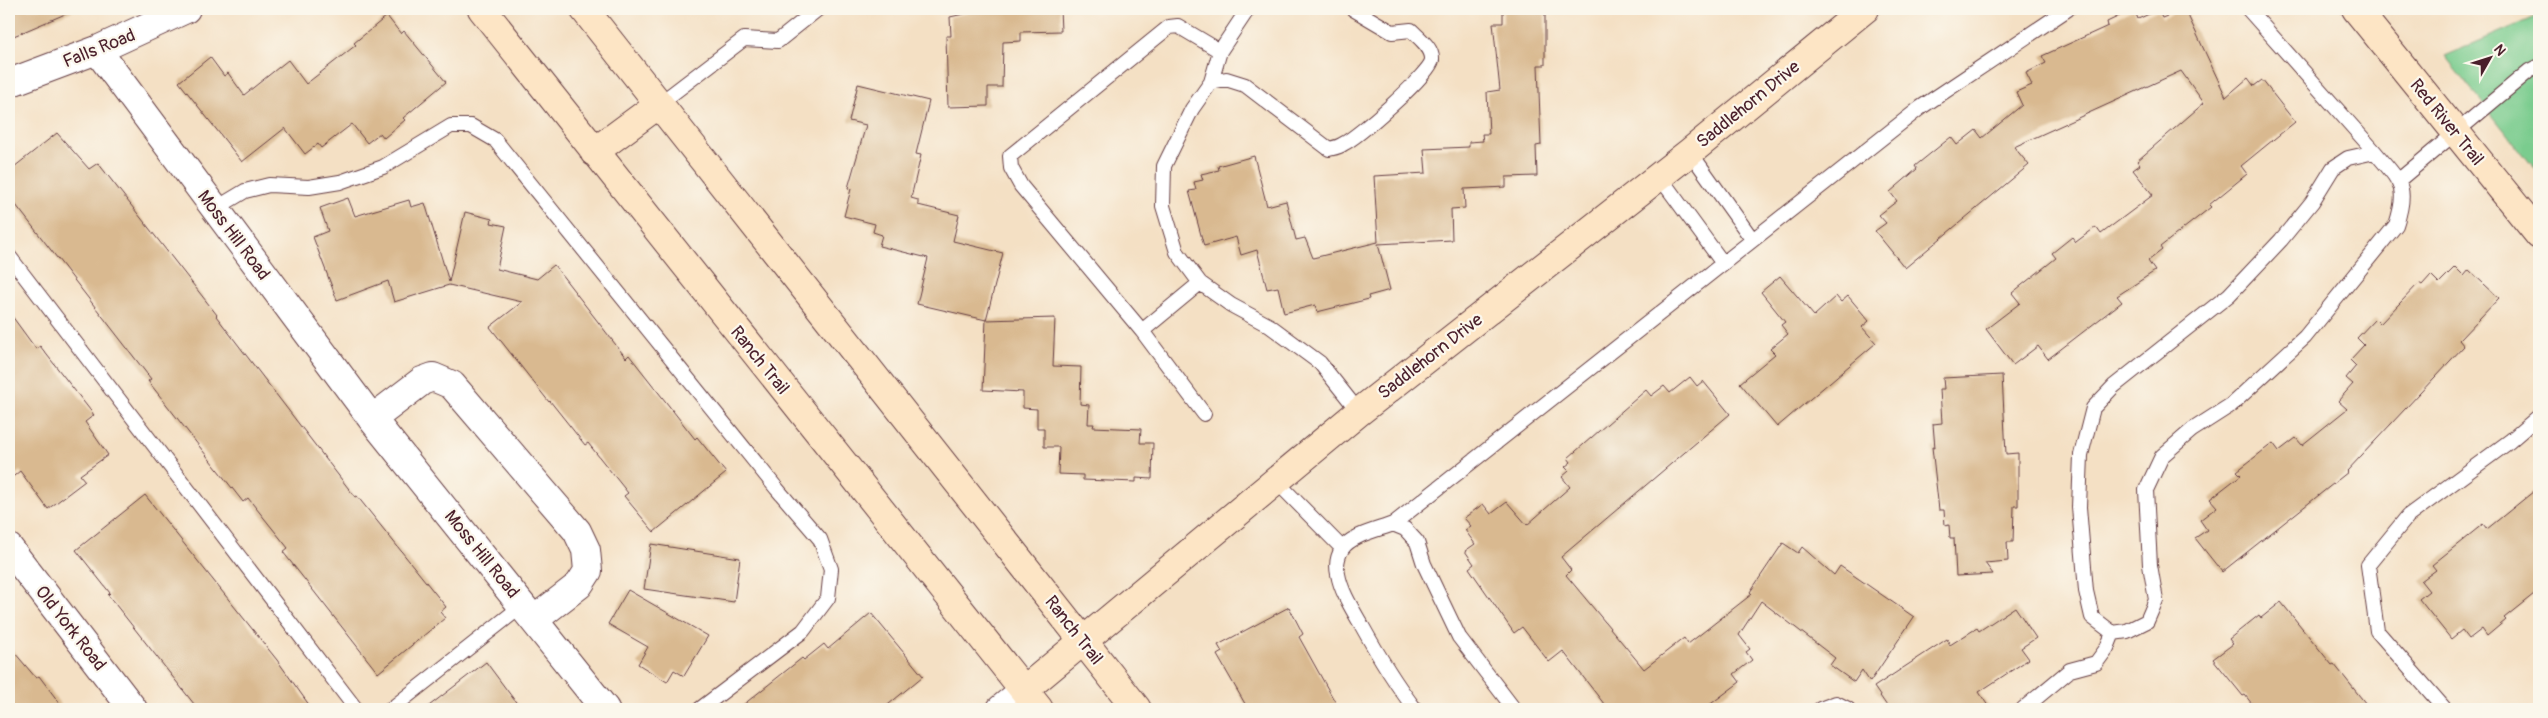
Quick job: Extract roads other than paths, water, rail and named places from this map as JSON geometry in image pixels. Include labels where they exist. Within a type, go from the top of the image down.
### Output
[{"type":"main road","name":"Ranch Trail","points":[[482,9],[1032,700]]},
{"type":"main road","name":"Ranch Trail","points":[[584,9],[1137,709]]},
{"type":"main road","name":"Saddlehorn Drive","points":[[1032,700],[1083,642],[1359,412],[1690,152],[1865,9]]},
{"type":"main road","name":"Red River Trail","points":[[2356,9],[2539,235]]},
{"type":"main road","points":[[594,152],[659,104]]},
{"type":"street","name":"Falls Road","points":[[9,83],[97,50],[186,9]]},
{"type":"street","name":"Moss Hill Road","points":[[97,50],[372,419],[529,612],[605,709]]},
{"type":"street","points":[[372,419],[422,381],[433,376],[442,379],[452,385],[576,531],[586,550],[588,571],[579,585],[529,612]]},
{"type":"street","name":"Old York Road","points":[[9,548],[133,709]]},
{"type":"street","name":"Saddlehorn Drive","points":[[1001,709],[1032,700]]},
{"type":"lane","points":[[659,104],[744,39],[778,41],[818,9]]},
{"type":"lane","points":[[1248,9],[1220,51],[1211,82],[1192,109],[1164,166],[1163,206],[1177,252],[1200,283],[1231,305],[1270,326],[1320,363],[1359,412]]},
{"type":"lane","points":[[1211,82],[1226,79],[1245,85],[1329,149],[1344,144],[1407,92],[1426,72],[1432,61],[1430,50],[1411,30],[1392,32],[1353,9]]},
{"type":"lane","points":[[1415,709],[1394,682],[1348,600],[1336,560],[1342,548],[1351,540],[1393,524],[1722,262],[1920,108],[2068,9]]},
{"type":"lane","points":[[2248,9],[2375,152],[2399,180],[2404,203],[2396,225],[2305,337],[2231,405],[2192,430],[2162,456],[2146,490],[2150,565],[2156,600],[2147,622],[2128,631],[2112,633],[2092,616],[2086,591],[2079,507],[2080,464],[2093,408],[2114,386],[2229,295],[2281,240],[2312,202],[2332,168],[2348,158],[2375,152]]},
{"type":"lane","points":[[1204,414],[1142,331],[1021,186],[1011,168],[1010,156],[1169,27],[1178,26],[1220,51]]},
{"type":"lane","points":[[2399,180],[2529,71],[2539,66]]},
{"type":"lane","points":[[215,209],[245,191],[269,185],[308,187],[340,182],[383,167],[451,126],[471,126],[495,140],[777,489],[820,539],[831,570],[828,598],[803,631],[700,709]]},
{"type":"lane","points":[[1690,152],[1752,239]]},
{"type":"lane","points":[[1659,176],[1722,262]]},
{"type":"lane","points":[[9,256],[356,709]]},
{"type":"lane","points":[[1142,331],[1200,283]]},
{"type":"lane","points":[[2445,709],[2377,631],[2368,565],[2408,516],[2510,441],[2539,416]]},
{"type":"lane","points":[[1276,481],[1342,548]]},
{"type":"lane","points":[[1393,524],[1405,529],[1417,542],[1424,564],[1459,637],[1514,709]]},
{"type":"lane","points":[[391,709],[529,612]]},
{"type":"lane","points":[[2023,709],[2070,670],[2096,663],[2107,648],[2112,633]]},
{"type":"lane","points":[[1820,709],[1836,703],[1848,709]]}]
